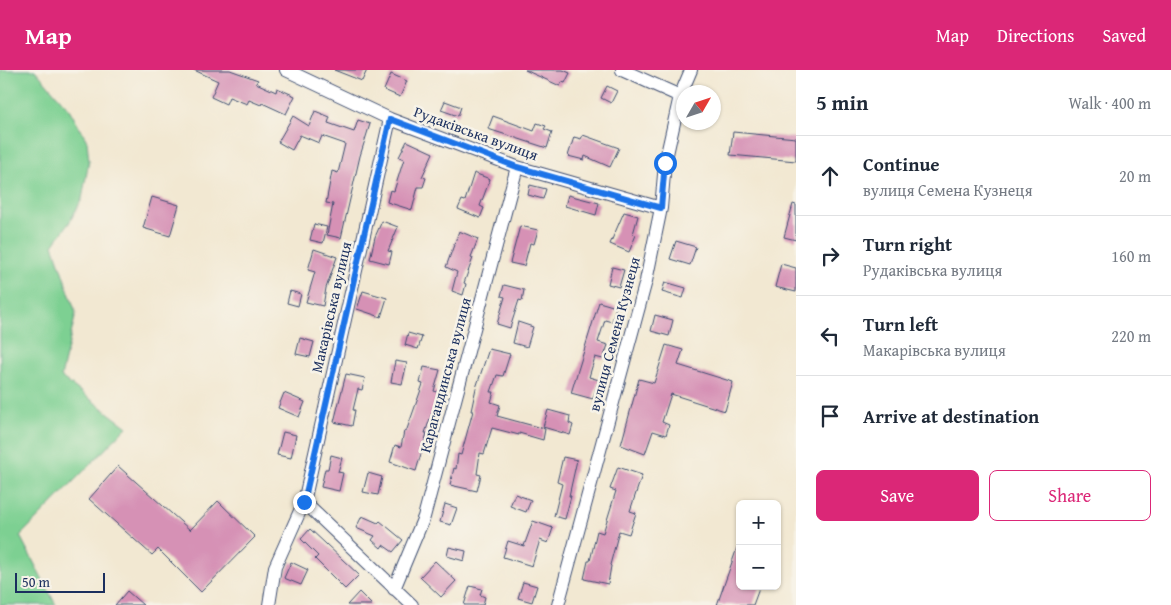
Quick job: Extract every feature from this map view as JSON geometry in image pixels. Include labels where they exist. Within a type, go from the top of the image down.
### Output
[{"type":"street","name":"Рудаківська вулиця","points":[[286,70],[390,119],[517,167],[661,208]]},
{"type":"street","points":[[622,70],[676,94]]},
{"type":"street","name":"вулиця Семена Кузнеця","points":[[685,85],[691,70]]},
{"type":"street","name":"вулиця Семена Кузнеця","points":[[558,605],[646,281],[661,208],[665,163],[676,114]]},
{"type":"street","name":"Макарівська вулиця","points":[[269,605],[275,567],[304,502],[390,119]]},
{"type":"street","name":"Карагандинська вулиця","points":[[394,589],[424,517],[517,167]]},
{"type":"street","points":[[304,502],[412,605]]},
{"type":"green space","points":[[0,70],[35,70],[69,109],[87,141],[89,161],[82,199],[69,223],[53,245],[76,313],[61,377],[127,427],[20,536],[56,605],[0,605]]},
{"type":"building","points":[[194,70],[230,70],[258,80],[256,83],[276,92],[277,88],[295,96],[286,114],[262,103],[261,105],[249,100],[247,104],[229,97],[226,104],[211,97],[218,81]]},
{"type":"building","points":[[334,70],[367,70],[362,81]]},
{"type":"building","points":[[525,70],[563,70],[570,73],[565,83],[562,82],[560,86]]},
{"type":"building","points":[[391,74],[407,81],[400,97],[384,90]]},
{"type":"building","points":[[607,86],[617,91],[611,103],[601,98]]},
{"type":"building","points":[[445,101],[461,107],[458,116],[441,110]]},
{"type":"building","points":[[315,111],[330,117],[328,123],[354,132],[358,120],[370,124],[360,156],[341,238],[327,235],[333,204],[326,203],[332,171],[338,173],[345,144],[322,136],[319,143],[300,135],[292,150],[278,142],[293,116],[309,126]]},
{"type":"building","points":[[493,116],[534,131],[537,123],[546,126],[544,129],[552,132],[547,148],[488,129]]},
{"type":"building","points":[[733,132],[796,138],[796,161],[730,155]]},
{"type":"building","points":[[583,135],[619,148],[610,167],[585,156],[584,160],[568,156],[574,137],[581,139]]},
{"type":"building","points":[[407,141],[433,153],[422,177],[426,178],[423,187],[418,187],[412,210],[387,202],[390,190],[394,191],[404,159],[399,157]]},
{"type":"building","points":[[474,173],[490,179],[480,206],[484,208],[480,218],[458,209],[462,200],[465,201]]},
{"type":"building","points":[[530,185],[546,189],[543,199],[528,195]]},
{"type":"building","points":[[568,195],[599,203],[596,215],[565,206]]},
{"type":"building","points":[[152,197],[179,205],[170,236],[143,228]]},
{"type":"building","points":[[793,204],[796,205],[796,240],[784,237]]},
{"type":"building","points":[[624,212],[638,216],[633,234],[636,235],[629,252],[610,244]]},
{"type":"building","points":[[382,221],[398,227],[388,251],[392,252],[389,264],[370,259],[375,237]]},
{"type":"building","points":[[314,224],[327,227],[323,243],[310,240]]},
{"type":"building","points":[[520,226],[538,230],[534,244],[530,243],[524,266],[510,263]]},
{"type":"building","points":[[459,231],[478,239],[464,283],[466,284],[463,295],[452,291],[457,272],[446,267]]},
{"type":"building","points":[[676,241],[696,247],[690,265],[670,259]]},
{"type":"building","points":[[314,249],[337,257],[326,288],[323,306],[306,302],[315,272],[308,270]]},
{"type":"building","points":[[781,264],[796,268],[796,292],[775,287]]},
{"type":"building","points":[[612,267],[624,270],[619,287],[608,284]]},
{"type":"building","points":[[665,282],[686,288],[683,298],[662,292]]},
{"type":"building","points":[[504,285],[524,290],[522,301],[519,300],[510,328],[497,324],[505,297],[501,296]]},
{"type":"building","points":[[290,291],[301,294],[298,306],[287,303]]},
{"type":"building","points":[[363,291],[387,298],[381,317],[357,309]]},
{"type":"building","points":[[599,302],[616,307],[612,322],[605,320],[598,342],[608,345],[603,359],[595,357],[589,377],[599,380],[593,399],[571,393]]},
{"type":"building","points":[[655,315],[673,320],[669,336],[651,331]]},
{"type":"building","points":[[518,322],[533,327],[527,347],[513,343]]},
{"type":"building","points":[[408,333],[422,337],[418,349],[405,345]]},
{"type":"building","points":[[300,338],[314,342],[310,357],[296,354]]},
{"type":"building","points":[[666,345],[683,350],[678,365],[733,382],[725,411],[671,394],[662,422],[669,425],[666,435],[653,431],[645,454],[621,445],[639,379],[654,383]]},
{"type":"building","points":[[489,349],[510,354],[503,376],[497,375],[491,392],[494,392],[491,402],[500,405],[497,416],[545,429],[543,440],[492,428],[484,454],[480,453],[477,474],[481,475],[477,491],[450,485],[454,468],[456,469],[458,454],[461,455],[473,411],[471,411],[476,388]]},
{"type":"building","points":[[395,361],[407,363],[402,384],[391,382]]},
{"type":"building","points":[[424,367],[440,370],[434,391],[439,393],[425,433],[427,433],[416,471],[390,462],[395,445],[401,447],[404,431],[406,432],[423,384],[420,383]]},
{"type":"building","points":[[346,374],[365,378],[362,390],[358,389],[353,410],[355,410],[352,426],[334,422]]},
{"type":"building","points":[[284,393],[305,402],[299,417],[278,408]]},
{"type":"building","points":[[548,410],[570,416],[569,423],[573,425],[570,435],[543,427]]},
{"type":"building","points":[[283,432],[296,435],[291,458],[277,455]]},
{"type":"building","points":[[331,455],[342,458],[338,472],[343,473],[339,491],[321,487],[325,469],[328,469]]},
{"type":"building","points":[[563,457],[577,460],[565,519],[554,516],[562,484],[557,482]]},
{"type":"building","points":[[118,466],[190,530],[218,501],[255,537],[201,592],[158,549],[152,555],[89,499]]},
{"type":"building","points":[[618,467],[642,475],[630,511],[636,513],[629,534],[619,531],[610,565],[608,584],[584,579],[597,531],[603,533],[616,491],[610,489]]},
{"type":"building","points":[[368,473],[382,477],[378,495],[363,492]]},
{"type":"building","points":[[515,494],[531,500],[526,512],[510,506]]},
{"type":"building","points":[[445,504],[457,508],[451,525],[440,522]]},
{"type":"building","points":[[362,516],[378,523],[380,521],[403,540],[393,552],[383,545],[381,548],[372,540],[375,536],[356,528]]},
{"type":"building","points":[[533,521],[553,528],[548,543],[540,540],[532,566],[503,557],[508,541],[524,546]]},
{"type":"building","points":[[310,529],[359,575],[345,589],[315,559],[318,556],[301,539]]},
{"type":"building","points":[[449,547],[466,551],[464,561],[447,556]]},
{"type":"building","points":[[736,551],[736,590],[759,590],[753,605],[717,605]]},
{"type":"building","points":[[435,561],[456,581],[441,597],[420,577]]},
{"type":"building","points":[[291,562],[308,570],[301,585],[284,578]]},
{"type":"building","points":[[523,582],[537,586],[532,602],[518,598]]},
{"type":"building","points":[[470,586],[482,589],[480,595],[485,597],[483,605],[464,605]]},
{"type":"building","points":[[127,591],[143,605],[115,605]]},
{"type":"building","points":[[359,592],[372,605],[347,605]]},
{"type":"route","points":[[304,502],[390,119],[517,167],[661,208],[665,163]]}]
